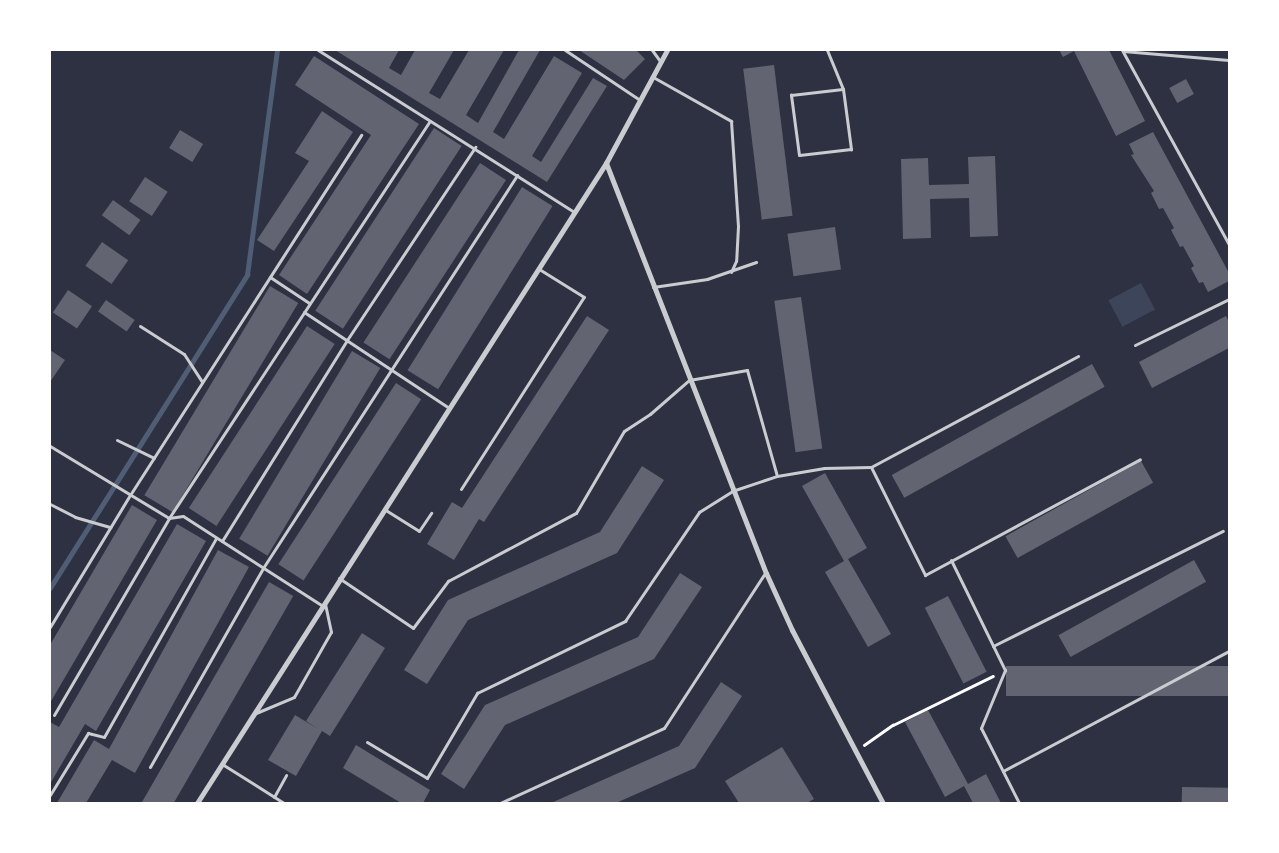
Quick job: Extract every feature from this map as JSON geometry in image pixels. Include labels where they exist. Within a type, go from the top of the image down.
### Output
[{"type":"street","points":[[197,803],[338,578],[606,163],[667,50]]},
{"type":"street","points":[[606,163],[732,491],[766,573],[792,630],[857,750],[883,803]]},
{"type":"lane","points":[[318,50],[475,147],[574,212]]},
{"type":"lane","points":[[565,50],[640,100]]},
{"type":"lane","points":[[652,50],[661,61]]},
{"type":"lane","points":[[827,50],[843,89],[851,149],[799,155],[791,94],[843,89]]},
{"type":"lane","points":[[1123,50],[1229,60]]},
{"type":"lane","points":[[1123,50],[1229,245]]},
{"type":"lane","points":[[653,77],[731,121],[738,226],[736,261],[731,272]]},
{"type":"lane","points":[[54,716],[169,518],[430,120]]},
{"type":"lane","points":[[50,627],[202,382],[361,135]]},
{"type":"lane","points":[[222,541],[347,340],[475,147]]},
{"type":"lane","points":[[150,767],[263,568],[516,174]]},
{"type":"lane","points":[[653,288],[731,272],[756,262]]},
{"type":"lane","points":[[461,488],[584,297],[538,268]]},
{"type":"lane","points":[[270,277],[309,303]]},
{"type":"lane","points":[[1135,345],[1229,299]]},
{"type":"lane","points":[[303,312],[449,408]]},
{"type":"lane","points":[[140,326],[184,354],[202,382]]},
{"type":"lane","points":[[367,742],[427,778],[477,693],[625,621],[700,512],[732,491],[777,476],[824,468],[871,467],[1078,356]]},
{"type":"lane","points":[[338,578],[413,628],[448,581],[576,513],[624,431],[650,414],[689,380],[747,370],[777,476]]},
{"type":"lane","points":[[117,440],[154,458]]},
{"type":"lane","points":[[50,446],[122,492],[169,518],[183,516],[263,568],[323,603],[332,632],[294,697],[254,714]]},
{"type":"lane","points":[[871,467],[925,575],[1140,459]]},
{"type":"lane","points":[[50,504],[76,518],[111,527]]},
{"type":"lane","points":[[384,508],[419,531],[431,513]]},
{"type":"lane","points":[[993,646],[1223,531]]},
{"type":"lane","points":[[50,795],[88,733],[104,737],[216,538]]},
{"type":"lane","points":[[951,560],[1005,670],[981,728],[1019,803]]},
{"type":"lane","points":[[500,803],[664,728],[766,573]]},
{"type":"lane","points":[[1003,771],[1229,651]]},
{"type":"lane","points":[[222,764],[284,803]]},
{"type":"lane","points":[[274,797],[286,776]]},
{"type":"path","points":[[857,750],[893,725],[1005,670]]},
{"type":"shaded area","points":[[1141,283],[1155,309],[1122,327],[1108,300]]},
{"type":"building","points":[[335,50],[399,50],[389,68],[401,75],[415,50],[454,50],[429,93],[440,99],[469,50],[504,50],[466,115],[478,123],[519,50],[540,50],[493,132],[504,139],[554,56],[582,73],[532,156],[541,162],[593,78],[607,86],[547,182]]},
{"type":"building","points":[[579,50],[636,50],[645,59],[624,80]]},
{"type":"building","points":[[1059,50],[1109,50],[1145,121],[1116,136],[1074,51],[1063,57]]},
{"type":"building","points":[[314,56],[419,124],[307,294],[279,275],[371,135],[295,85]]},
{"type":"building","points":[[774,65],[793,216],[762,220],[743,69]]},
{"type":"building","points":[[1186,79],[1194,94],[1177,103],[1169,88]]},
{"type":"building","points":[[322,111],[353,132],[274,251],[257,240],[309,161],[295,153]]},
{"type":"building","points":[[434,128],[462,146],[343,329],[315,311]]},
{"type":"building","points":[[180,130],[203,144],[192,162],[169,148]]},
{"type":"building","points":[[1153,132],[1229,273],[1229,281],[1208,292],[1203,282],[1199,283],[1191,268],[1194,266],[1183,246],[1180,247],[1171,230],[1174,228],[1163,208],[1159,209],[1151,193],[1154,191],[1131,155],[1134,154],[1129,144]]},
{"type":"building","points":[[995,156],[998,236],[970,237],[969,198],[930,199],[931,238],[903,239],[901,159],[928,158],[929,185],[969,184],[968,157]]},
{"type":"building","points":[[480,163],[506,180],[389,359],[363,342]]},
{"type":"building","points":[[145,177],[168,192],[152,216],[129,201]]},
{"type":"building","points":[[522,187],[553,206],[438,389],[408,370]]},
{"type":"building","points":[[113,200],[141,220],[129,235],[102,215]]},
{"type":"building","points":[[835,227],[841,270],[793,276],[787,234]]},
{"type":"building","points":[[102,242],[128,260],[112,284],[85,266]]},
{"type":"building","points":[[270,286],[298,303],[173,512],[144,495]]},
{"type":"building","points":[[68,290],[92,306],[77,329],[53,312]]},
{"type":"building","points":[[801,297],[822,449],[796,452],[774,301]]},
{"type":"building","points":[[106,300],[135,320],[127,332],[98,311]]},
{"type":"building","points":[[587,316],[609,330],[484,522],[479,519],[454,560],[427,544],[452,502],[462,508]]},
{"type":"building","points":[[1226,316],[1229,322],[1229,348],[1152,388],[1139,362]]},
{"type":"building","points":[[307,326],[335,344],[216,526],[189,508]]},
{"type":"building","points":[[50,350],[65,360],[50,382]]},
{"type":"building","points":[[352,351],[380,368],[267,556],[239,539]]},
{"type":"building","points":[[1092,364],[1105,387],[904,498],[892,475]]},
{"type":"building","points":[[396,383],[421,399],[304,580],[278,564]]},
{"type":"building","points":[[1141,461],[1153,483],[1018,558],[1005,536]]},
{"type":"building","points":[[642,466],[664,480],[617,553],[468,620],[427,684],[404,670],[448,600],[600,532]]},
{"type":"building","points":[[825,473],[867,548],[848,559],[891,634],[868,647],[825,572],[844,561],[802,486]]},
{"type":"building","points":[[132,505],[157,520],[50,703],[50,645]]},
{"type":"building","points":[[177,524],[206,541],[96,731],[85,724],[50,784],[50,722],[59,727]]},
{"type":"building","points":[[218,550],[249,567],[135,773],[112,760],[86,803],[57,803],[94,740],[109,749]]},
{"type":"building","points":[[1194,560],[1206,582],[1071,657],[1058,635]]},
{"type":"building","points":[[680,573],[702,587],[654,659],[505,725],[464,789],[441,774],[485,705],[638,637]]},
{"type":"building","points":[[269,582],[293,596],[174,803],[142,802]]},
{"type":"building","points":[[948,596],[987,672],[963,684],[925,608]]},
{"type":"building","points":[[362,633],[385,648],[330,736],[322,731],[296,776],[268,760],[295,715],[318,729],[306,721]]},
{"type":"building","points":[[1006,666],[1229,666],[1229,696],[1006,696]]},
{"type":"building","points":[[721,682],[742,696],[695,768],[616,803],[551,803],[679,746]]},
{"type":"building","points":[[928,710],[968,784],[986,774],[1001,803],[973,803],[964,786],[945,797],[905,722]]},
{"type":"building","points":[[356,745],[430,790],[423,803],[401,803],[343,768]]},
{"type":"building","points":[[782,747],[814,799],[807,803],[739,803],[725,781]]},
{"type":"building","points":[[1182,787],[1229,788],[1229,803],[1182,803]]},
{"type":"waterway","points":[[50,588],[247,275],[277,50]]}]
